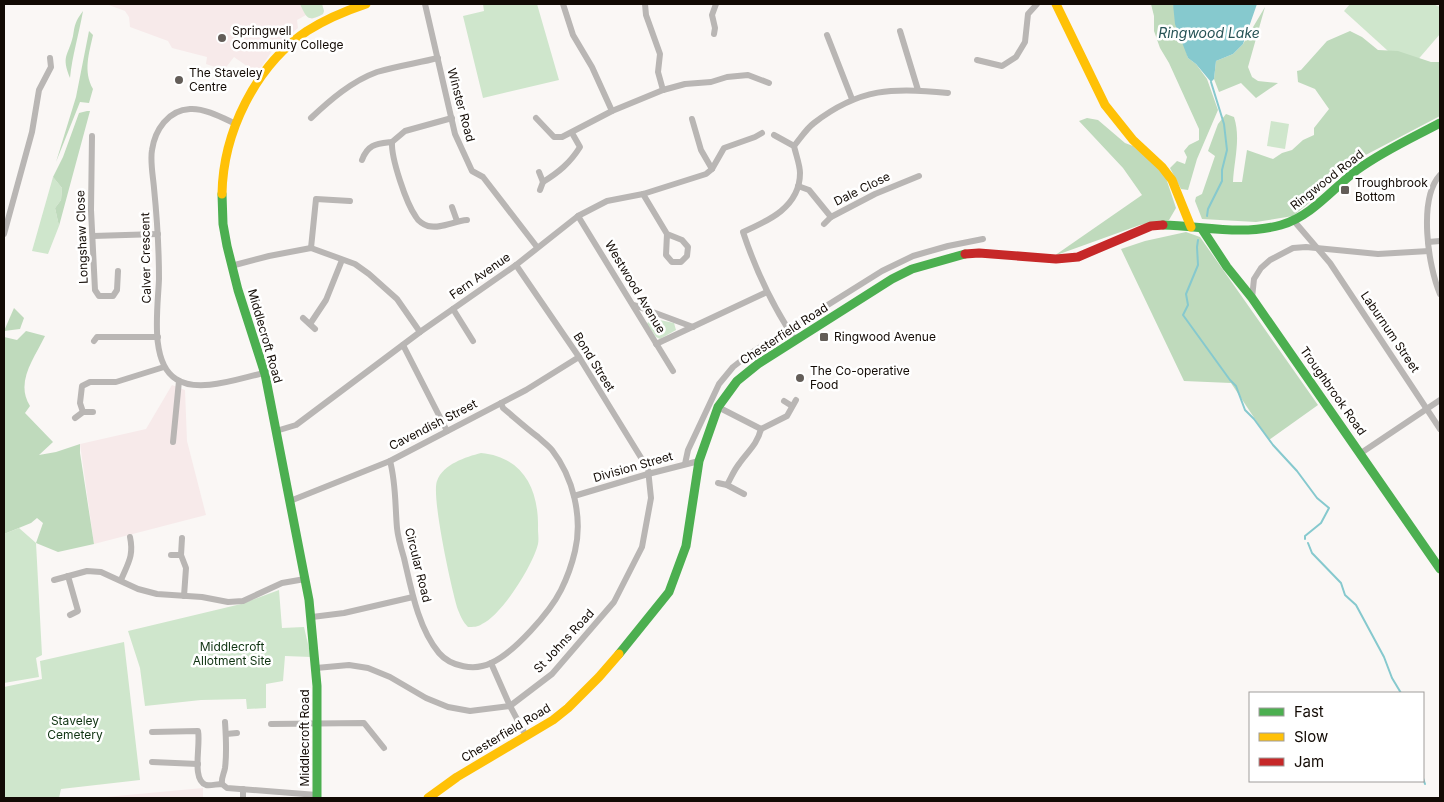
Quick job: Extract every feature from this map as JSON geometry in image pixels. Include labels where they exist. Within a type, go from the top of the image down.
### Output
[{"type":"main road","name":"Middlecroft Road","points":[[317,797],[319,724],[312,618],[264,373],[231,266],[222,228],[223,176],[225,157],[236,124],[246,101],[272,62],[288,44],[309,29],[332,17],[366,4]]},
{"type":"main road","points":[[1056,4],[1105,105],[1133,140],[1162,167],[1172,180],[1191,227]]},
{"type":"main road","name":"Ringwood Road","points":[[1191,227],[1249,231],[1294,221],[1304,216],[1356,171],[1375,158],[1440,123]]},
{"type":"main road","name":"Chesterfield Road","points":[[428,798],[451,781],[553,720],[568,708],[624,649],[669,592],[686,546],[699,461],[707,435],[718,407],[737,381],[758,364],[892,279],[912,269],[964,254],[979,253],[1056,259],[1078,257],[1151,226],[1191,227]]},
{"type":"main road","name":"Troughbrook Road","points":[[1202,229],[1440,569]]},
{"type":"street","name":"Winster Road","points":[[425,4],[458,142],[472,171],[482,178],[537,247]]},
{"type":"street","points":[[564,4],[573,35],[592,67],[612,111]]},
{"type":"street","points":[[645,4],[646,15],[660,54],[658,72],[663,90]]},
{"type":"street","points":[[714,34],[715,28],[712,15],[716,4]]},
{"type":"street","points":[[977,60],[1002,66],[1016,57],[1024,42],[1028,14],[1037,4]]},
{"type":"street","points":[[900,31],[918,90]]},
{"type":"street","points":[[827,35],[852,99]]},
{"type":"street","points":[[4,234],[32,132],[40,86],[51,67],[50,58]]},
{"type":"street","points":[[311,118],[348,87],[362,79],[378,72],[438,58]]},
{"type":"street","points":[[536,118],[554,137],[562,137],[612,111],[663,90],[685,84],[711,82],[727,77],[748,75],[769,83]]},
{"type":"street","points":[[794,146],[813,123],[852,99],[882,91],[918,90],[948,93]]},
{"type":"street","name":"Calver Crescent","points":[[164,367],[159,353],[158,337],[158,234],[152,151],[161,127],[168,117],[174,113],[192,109],[236,124]]},
{"type":"street","points":[[362,160],[369,147],[392,142],[405,131],[452,118]]},
{"type":"street","points":[[692,119],[701,150],[712,169]]},
{"type":"street","points":[[540,190],[543,182],[558,173],[572,160],[580,147],[572,133]]},
{"type":"street","points":[[712,169],[724,148],[755,138],[762,133]]},
{"type":"street","points":[[774,135],[794,146],[800,172],[798,186],[790,202],[772,219],[743,232],[753,263],[766,292],[796,341]]},
{"type":"street","name":"Longshaw Close","points":[[92,136],[91,210],[94,290],[99,296],[114,296],[117,290],[118,271]]},
{"type":"street","points":[[392,142],[396,170],[416,218],[426,225],[436,227],[467,220]]},
{"type":"street","name":"Fern Avenue","points":[[276,431],[296,425],[420,332],[516,265],[578,216],[607,201],[643,194],[706,174],[712,169]]},
{"type":"street","points":[[538,172],[543,182]]},
{"type":"street","points":[[1440,175],[1433,184],[1429,194],[1428,242],[1433,275],[1440,294]]},
{"type":"street","name":"Dale Close","points":[[798,186],[809,190],[832,217],[874,194],[919,176]]},
{"type":"street","points":[[643,194],[667,234],[666,255],[672,262],[681,262],[687,256],[688,248],[682,240],[667,234]]},
{"type":"street","points":[[311,248],[316,199],[350,201]]},
{"type":"street","points":[[452,207],[457,221]]},
{"type":"street","name":"Westwood Avenue","points":[[578,216],[673,371]]},
{"type":"street","points":[[824,224],[832,217]]},
{"type":"street","name":"Laburnum Street","points":[[1294,221],[1330,263],[1440,429]]},
{"type":"street","points":[[93,236],[158,234]]},
{"type":"street","name":"Chesterfield Road","points":[[685,464],[688,450],[719,384],[733,367],[788,329],[882,271],[913,256],[983,239]]},
{"type":"street","points":[[1428,242],[1440,241]]},
{"type":"street","points":[[1252,298],[1254,279],[1261,268],[1270,260],[1293,248],[1306,247],[1378,254],[1429,251]]},
{"type":"street","points":[[231,266],[311,248],[356,264],[369,274],[397,299],[420,332]]},
{"type":"street","points":[[310,324],[326,300],[342,260]]},
{"type":"street","name":"Bond Street","points":[[516,265],[579,357],[648,469],[648,474]]},
{"type":"street","points":[[656,344],[766,292]]},
{"type":"street","points":[[634,305],[693,327]]},
{"type":"street","points":[[453,309],[473,341]]},
{"type":"street","points":[[303,318],[315,329]]},
{"type":"street","points":[[94,341],[97,337],[158,337]]},
{"type":"street","points":[[403,345],[447,431]]},
{"type":"street","name":"Cavendish Street","points":[[290,501],[390,460],[526,390],[579,357]]},
{"type":"street","points":[[83,412],[80,403],[82,386],[90,382],[116,382],[164,367],[176,380],[193,385],[212,385],[264,373]]},
{"type":"street","points":[[173,442],[179,380]]},
{"type":"street","points":[[761,429],[787,416],[794,403],[784,400]]},
{"type":"street","points":[[1360,453],[1428,410],[1440,400]]},
{"type":"street","name":"Circular Road","points":[[390,460],[394,475],[397,530],[413,597],[425,629],[439,653],[450,663],[465,667],[479,667],[491,664],[512,649],[541,619],[560,591],[576,550],[577,521],[574,496],[564,470],[552,449],[503,408],[501,403]]},
{"type":"street","points":[[718,407],[761,429]]},
{"type":"street","points":[[75,418],[83,412],[93,412]]},
{"type":"street","points":[[727,485],[739,464],[759,438],[761,429]]},
{"type":"street","name":"Division Street","points":[[574,496],[699,461]]},
{"type":"street","name":"St Johns Road","points":[[510,706],[552,674],[614,602],[642,547],[652,498],[648,474]]},
{"type":"street","points":[[718,483],[727,485],[744,494]]},
{"type":"street","points":[[120,580],[132,554],[130,537]]},
{"type":"street","points":[[182,538],[181,555],[186,568],[184,596]]},
{"type":"street","points":[[171,555],[181,555]]},
{"type":"street","points":[[54,580],[87,571],[101,572],[138,589],[157,594],[202,597],[228,602],[243,601],[282,583],[305,579]]},
{"type":"street","points":[[68,576],[82,610],[70,615]]},
{"type":"street","points":[[312,618],[344,613],[413,597]]},
{"type":"street","points":[[491,664],[526,736]]},
{"type":"street","points":[[316,668],[349,665],[368,668],[390,677],[426,698],[463,710],[470,711],[510,706]]},
{"type":"street","points":[[225,722],[225,768],[221,780],[226,788],[317,797]]},
{"type":"street","points":[[271,724],[364,723],[384,748]]},
{"type":"street","points":[[152,732],[198,732],[200,739],[197,775],[200,781],[206,785],[222,784]]},
{"type":"street","points":[[226,734],[237,734]]},
{"type":"street","points":[[152,762],[198,764]]},
{"type":"street","points":[[243,789],[243,798]]},
{"type":"shaded area","name":"Springwell Community College","points":[[106,4],[323,4],[324,11],[323,14],[312,19],[306,15],[297,20],[298,28],[272,51],[260,69],[251,69],[234,57],[224,70],[206,64],[207,57],[172,48],[168,41],[130,27],[129,17],[125,11]]},
{"type":"shaded area","points":[[172,385],[185,390],[187,441],[206,515],[94,544],[80,444],[146,429]]},
{"type":"shaded area","points":[[203,788],[203,798],[95,798]]},
{"type":"green space","points":[[300,4],[322,4],[323,14],[314,18],[308,18]]},
{"type":"green space","points":[[483,4],[537,4],[559,80],[483,98],[463,16],[484,11]]},
{"type":"green space","points":[[1151,4],[1173,4],[1188,58],[1196,64],[1207,79],[1218,110],[1197,159],[1188,190],[1181,189],[1170,168],[1177,161],[1185,164],[1187,157],[1184,151],[1189,145],[1199,140],[1199,129],[1169,63],[1160,48],[1154,31],[1154,16]]},
{"type":"green space","points":[[1350,4],[1433,4],[1440,7],[1440,34],[1409,70],[1344,11]]},
{"type":"green space","points":[[1265,7],[1248,67],[1252,77],[1258,81],[1278,83],[1256,98],[1241,83],[1219,92],[1214,79],[1216,61],[1233,54],[1243,44]]},
{"type":"green space","points":[[83,11],[70,78],[66,65],[66,56],[76,23]]},
{"type":"green space","points":[[89,31],[93,35],[88,76],[93,89],[89,103],[80,102],[56,162],[76,97]]},
{"type":"green space","points":[[1350,31],[1362,37],[1378,50],[1398,51],[1431,62],[1440,62],[1440,116],[1339,169],[1315,198],[1293,216],[1256,222],[1202,219],[1195,201],[1196,197],[1202,194],[1215,156],[1208,151],[1218,124],[1226,114],[1234,117],[1237,141],[1233,182],[1242,182],[1247,150],[1273,159],[1282,153],[1292,150],[1303,140],[1314,135],[1314,128],[1329,109],[1315,89],[1298,82],[1297,71],[1301,70],[1327,41]]},
{"type":"green space","points":[[90,111],[59,226],[55,208],[61,200],[62,188],[53,177],[63,157],[79,113]]},
{"type":"green space","points":[[1087,118],[1098,120],[1125,143],[1133,146],[1163,172],[1176,208],[1169,220],[1140,225],[1054,256],[1142,195],[1123,168],[1079,121]]},
{"type":"green space","points":[[1271,121],[1289,124],[1285,149],[1267,146]]},
{"type":"green space","points":[[53,177],[62,188],[61,200],[55,208],[59,226],[48,254],[32,251]]},
{"type":"green space","points":[[1186,232],[1200,237],[1318,405],[1269,440],[1231,383],[1184,381],[1121,249],[1145,241]]},
{"type":"green space","points":[[14,308],[24,318],[20,329],[4,331]]},
{"type":"green space","points":[[650,318],[674,323],[676,330],[660,339],[656,337],[647,324]]},
{"type":"green space","points":[[26,331],[45,336],[31,362],[25,379],[24,388],[30,406],[25,413],[53,442],[39,455],[56,452],[80,444],[94,544],[58,552],[36,543],[43,523],[37,518],[31,523],[4,534],[4,337],[17,340]]},
{"type":"green space","points":[[481,453],[508,461],[518,468],[526,478],[531,488],[538,514],[538,542],[530,564],[516,588],[498,611],[479,626],[468,627],[458,610],[451,584],[439,524],[436,490],[437,481],[444,470],[462,459]]},
{"type":"green space","points":[[19,528],[36,543],[42,655],[36,658],[39,677],[4,683],[4,534]]},
{"type":"green space","name":"Middlecroft Allotment Site","points":[[279,590],[282,628],[304,627],[311,657],[285,656],[283,681],[266,684],[266,708],[247,709],[246,699],[201,700],[145,706],[140,668],[128,631],[241,604]]},
{"type":"green space","name":"Staveley Cemetery","points":[[124,642],[140,780],[61,789],[59,798],[4,798],[4,687],[42,679],[40,661]]},
{"type":"water","name":"Ringwood Lake","points":[[1173,4],[1257,4],[1243,44],[1233,54],[1216,61],[1214,79],[1211,82],[1196,64],[1188,58],[1175,24]]},
{"type":"waterway","points":[[1207,216],[1208,209],[1222,181],[1222,170],[1227,150],[1224,124],[1211,82]]},
{"type":"waterway","points":[[1198,240],[1198,265],[1186,294],[1188,305],[1183,315],[1236,386],[1245,410],[1297,471],[1317,498],[1329,508],[1321,523],[1305,536],[1305,539]]},
{"type":"waterway","points":[[1308,543],[1312,553],[1341,583],[1345,595],[1356,605],[1400,692]]},
{"type":"traffic: fast","points":[[1163,225],[1222,230],[1251,230],[1281,225],[1292,221],[1312,209],[1367,163],[1440,123]]},
{"type":"traffic: fast","points":[[222,194],[223,224],[227,246],[238,290],[265,374],[309,600],[317,686],[317,798]]},
{"type":"traffic: fast","points":[[1202,229],[1440,569]]},
{"type":"traffic: fast","points":[[619,654],[669,592],[686,546],[699,461],[718,407],[737,381],[758,364],[892,279],[912,269],[965,254]]},
{"type":"traffic: slow","points":[[222,194],[228,148],[236,125],[245,103],[272,63],[288,46],[307,31],[351,9],[366,4]]},
{"type":"traffic: slow","points":[[1056,4],[1105,105],[1133,140],[1162,167],[1172,180],[1191,227]]},
{"type":"traffic: slow","points":[[428,798],[457,777],[553,720],[568,708],[619,654]]},
{"type":"traffic: jam","points":[[965,254],[979,253],[1056,259],[1078,257],[1151,226],[1163,225]]},
{"type":"place","name":"Springwell Community College","points":[[222,38]]},
{"type":"place","name":"The Staveley Centre","points":[[179,80]]},
{"type":"place","name":"Troughbrook Bottom","points":[[1345,190]]},
{"type":"place","name":"Ringwood Avenue","points":[[824,337]]},
{"type":"place","name":"The Co-operative Food","points":[[800,378]]}]
